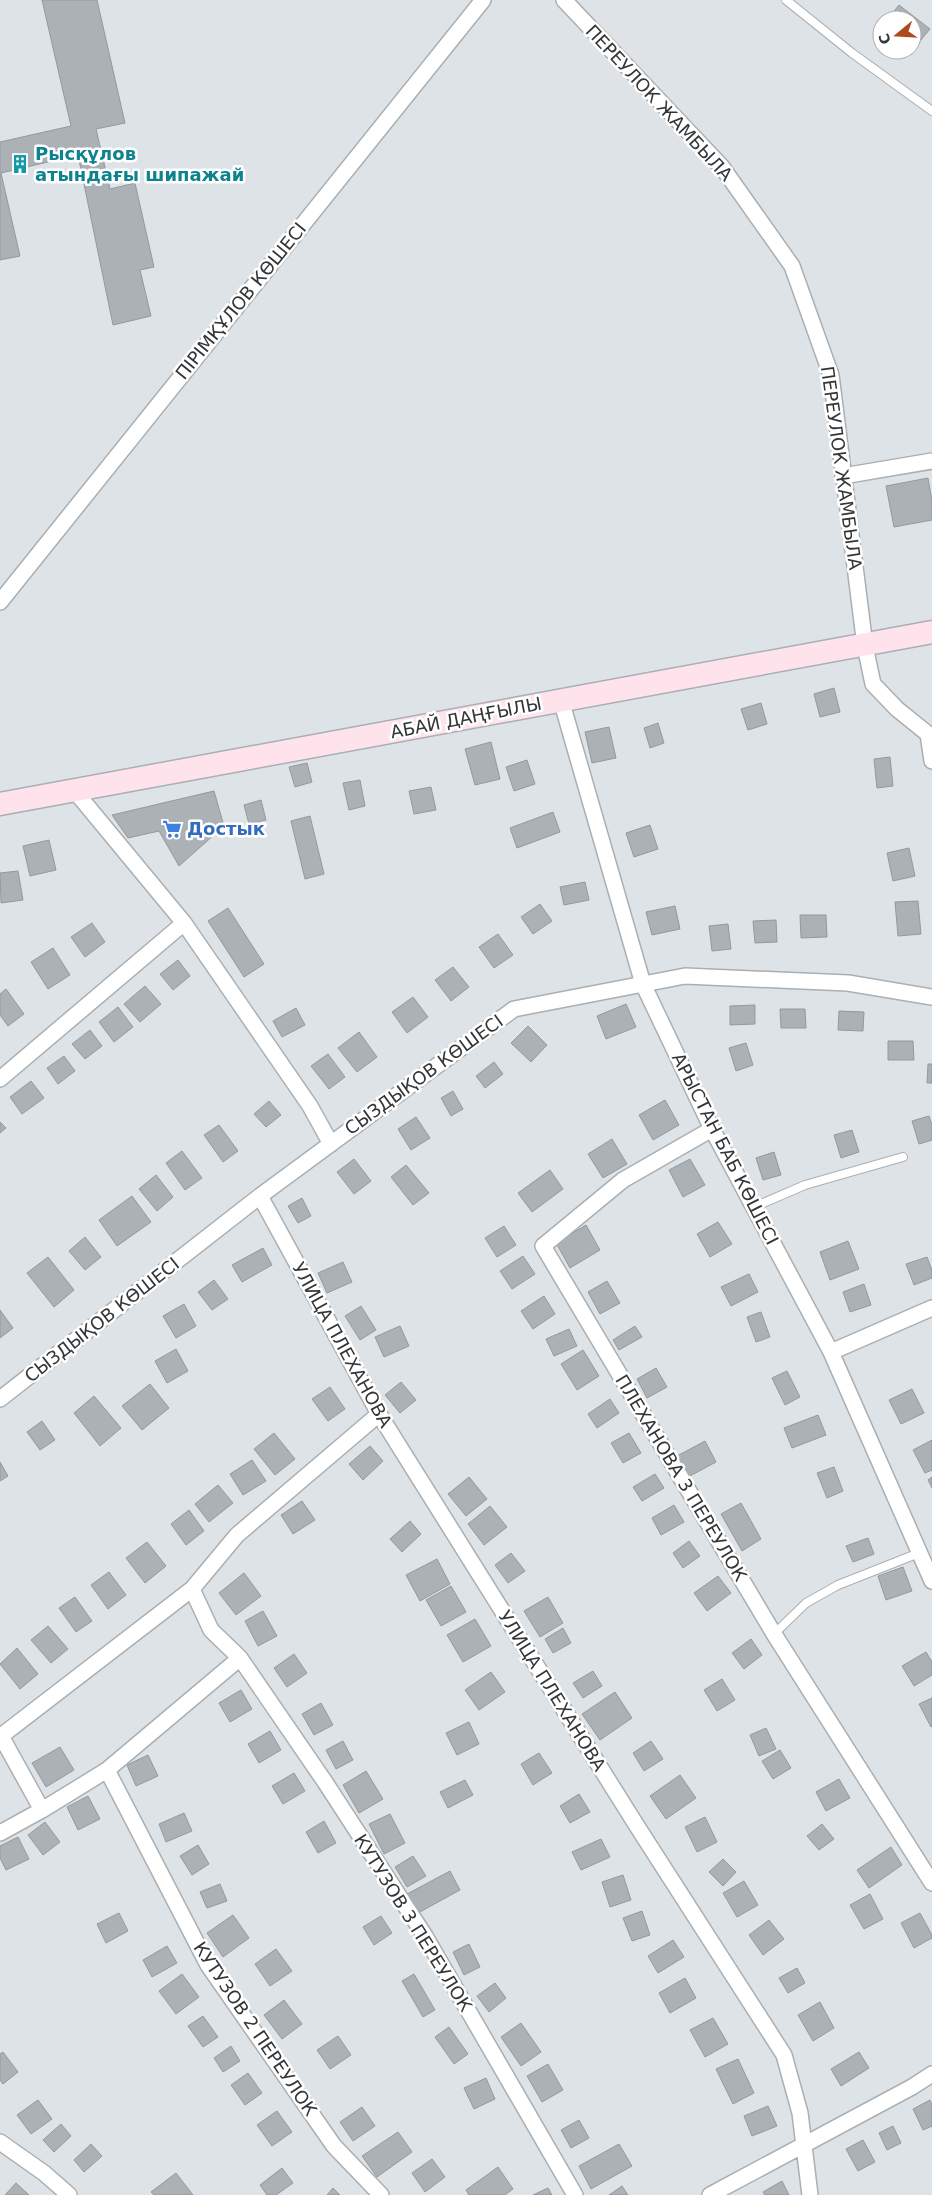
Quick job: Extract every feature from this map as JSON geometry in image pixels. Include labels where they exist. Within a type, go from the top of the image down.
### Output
[{"type":"street","name":"ПІРІМҚҰЛОВ КӨШЕСІ","points":[[0,602],[483,0]]},
{"type":"street","name":"ПЕРЕУЛОК ЖАМБЫЛА","points":[[564,0],[722,167],[792,266],[831,375],[865,646],[873,684],[897,709],[928,734],[932,761]]},
{"type":"street","points":[[843,476],[932,461]]},
{"type":"street","name":"АБАЙ ДАҢҒЫЛЫ","points":[[0,804],[561,700],[865,646],[932,632]]},
{"type":"street","name":"АРЫСТАН БАБ КӨШЕСІ","points":[[561,700],[643,984],[712,1129],[830,1352],[932,1581]]},
{"type":"street","points":[[74,790],[184,923],[310,1106],[331,1144]]},
{"type":"street","points":[[0,1079],[184,923]]},
{"type":"street","name":"СЫЗДЫҚОВ КӨШЕСІ","points":[[0,1399],[260,1196],[514,1009],[686,976],[848,983],[932,997]]},
{"type":"street","name":"ПЛЕХАНОВА 3 ПЕРЕУЛОК","points":[[712,1129],[623,1180],[543,1246],[774,1634],[932,1883]]},
{"type":"street","name":"УЛИЦА ПЛЕХАНОВА","points":[[260,1196],[379,1414],[635,1823],[784,2055],[800,2112],[810,2195]]},
{"type":"street","points":[[830,1352],[932,1308]]},
{"type":"street","points":[[42,1810],[1,1736],[192,1589],[237,1535],[379,1414]]},
{"type":"street","name":"КУТУЗОВ 3 ПЕРЕУЛОК","points":[[192,1589],[211,1630],[240,1658],[325,1782],[425,1936],[575,2195]]},
{"type":"street","points":[[0,1833],[42,1810],[106,1770],[240,1658]]},
{"type":"street","name":"КУТУЗОВ 2 ПЕРЕУЛОК","points":[[106,1770],[208,1965],[334,2146],[381,2195]]},
{"type":"street","points":[[710,2195],[912,2087],[932,2074]]},
{"type":"street","points":[[0,2142],[44,2173],[69,2195]]},
{"type":"lane","points":[[786,0],[852,53],[932,112]]},
{"type":"lane","points":[[754,1207],[805,1185],[903,1157]]},
{"type":"lane","points":[[774,1634],[806,1603],[838,1585],[919,1553]]},
{"type":"building","name":"Рысқұлов атындағы шипажай","points":[[42,0],[97,0],[125,123],[96,129],[110,189],[135,183],[154,267],[140,270],[151,316],[113,325],[78,155],[1,173],[20,256],[0,260],[0,142],[71,126]]},
{"type":"building","points":[[899,5],[905,10],[895,10]]},
{"type":"building","points":[[922,23],[930,29],[922,39]]},
{"type":"building","points":[[928,478],[932,501],[932,520],[894,527],[886,486]]},
{"type":"building","points":[[834,688],[840,712],[820,717],[814,694]]},
{"type":"building","points":[[761,703],[767,724],[748,730],[741,709]]},
{"type":"building","points":[[658,723],[664,743],[650,748],[644,728]]},
{"type":"building","points":[[609,727],[616,758],[592,763],[585,732]]},
{"type":"building","points":[[491,742],[500,779],[475,785],[465,749]]},
{"type":"building","points":[[890,757],[893,786],[877,788],[874,759]]},
{"type":"building","points":[[527,760],[535,784],[514,791],[506,767]]},
{"type":"building","points":[[307,763],[312,782],[295,787],[289,767]]},
{"type":"building","points":[[360,780],[365,806],[349,810],[343,783]]},
{"type":"building","points":[[431,787],[436,810],[414,814],[409,791]]},
{"type":"building","name":"Достык","points":[[214,791],[224,826],[179,866],[159,831],[128,838],[112,815]]},
{"type":"building","points":[[261,800],[266,820],[249,824],[244,805]]},
{"type":"building","points":[[553,812],[560,832],[517,848],[510,828]]},
{"type":"building","points":[[310,816],[324,874],[305,879],[291,821]]},
{"type":"building","points":[[650,825],[658,849],[634,857],[626,833]]},
{"type":"building","points":[[49,840],[56,870],[30,876],[23,846]]},
{"type":"building","points":[[909,848],[915,876],[893,881],[887,853]]},
{"type":"building","points":[[18,871],[23,900],[1,903],[0,873]]},
{"type":"building","points":[[585,882],[589,900],[564,905],[560,887]]},
{"type":"building","points":[[918,901],[921,934],[898,936],[895,902]]},
{"type":"building","points":[[540,904],[552,921],[533,934],[521,917]]},
{"type":"building","points":[[675,906],[680,929],[652,935],[646,912]]},
{"type":"building","points":[[228,908],[264,964],[244,977],[208,921]]},
{"type":"building","points":[[800,915],[826,915],[827,937],[801,938]]},
{"type":"building","points":[[776,920],[777,942],[755,943],[753,921]]},
{"type":"building","points":[[92,923],[105,942],[85,957],[71,937]]},
{"type":"building","points":[[728,924],[731,949],[712,951],[709,926]]},
{"type":"building","points":[[498,934],[513,955],[494,968],[479,947]]},
{"type":"building","points":[[53,948],[70,975],[48,989],[31,962]]},
{"type":"building","points":[[178,960],[190,976],[173,990],[160,974]]},
{"type":"building","points":[[453,967],[469,987],[451,1001],[435,980]]},
{"type":"building","points":[[145,986],[161,1004],[140,1022],[124,1004]]},
{"type":"building","points":[[6,989],[24,1014],[8,1026],[0,1015],[0,994]]},
{"type":"building","points":[[413,997],[428,1017],[407,1033],[392,1012]]},
{"type":"building","points":[[626,1004],[636,1027],[606,1039],[597,1016]]},
{"type":"building","points":[[755,1005],[755,1024],[730,1025],[730,1006]]},
{"type":"building","points":[[118,1007],[133,1027],[114,1042],[99,1022]]},
{"type":"building","points":[[296,1008],[305,1025],[282,1037],[273,1021]]},
{"type":"building","points":[[780,1009],[805,1009],[806,1028],[781,1028]]},
{"type":"building","points":[[839,1011],[864,1012],[863,1031],[838,1030]]},
{"type":"building","points":[[528,1026],[547,1045],[531,1062],[511,1043]]},
{"type":"building","points":[[90,1030],[102,1046],[85,1059],[72,1044]]},
{"type":"building","points":[[359,1032],[377,1057],[357,1072],[338,1048]]},
{"type":"building","points":[[888,1041],[913,1041],[914,1060],[888,1060]]},
{"type":"building","points":[[746,1043],[753,1065],[736,1071],[729,1048]]},
{"type":"building","points":[[328,1054],[345,1077],[329,1089],[311,1066]]},
{"type":"building","points":[[64,1056],[75,1071],[58,1084],[47,1068]]},
{"type":"building","points":[[494,1062],[503,1074],[485,1088],[476,1076]]},
{"type":"building","points":[[928,1064],[932,1064],[932,1083],[927,1083]]},
{"type":"building","points":[[31,1081],[44,1098],[22,1114],[10,1097]]},
{"type":"building","points":[[453,1091],[463,1109],[451,1116],[441,1098]]},
{"type":"building","points":[[665,1100],[679,1125],[653,1140],[639,1115]]},
{"type":"building","points":[[269,1101],[281,1115],[266,1127],[254,1114]]},
{"type":"building","points":[[929,1116],[932,1125],[932,1140],[919,1144],[912,1121]]},
{"type":"building","points":[[416,1117],[430,1138],[411,1150],[398,1129]]},
{"type":"building","points":[[0,1122],[6,1128],[0,1133]]},
{"type":"building","points":[[219,1125],[238,1151],[223,1162],[204,1135]]},
{"type":"building","points":[[852,1130],[859,1152],[841,1158],[834,1135]]},
{"type":"building","points":[[612,1139],[627,1164],[603,1178],[588,1154]]},
{"type":"building","points":[[182,1151],[202,1178],[185,1190],[166,1163]]},
{"type":"building","points":[[774,1152],[781,1175],[763,1180],[756,1158]]},
{"type":"building","points":[[354,1159],[371,1181],[354,1194],[337,1172]]},
{"type":"building","points":[[690,1159],[705,1185],[683,1197],[669,1170]]},
{"type":"building","points":[[406,1165],[429,1193],[413,1205],[391,1177]]},
{"type":"building","points":[[550,1170],[563,1189],[532,1212],[518,1193]]},
{"type":"building","points":[[156,1175],[173,1197],[157,1211],[139,1189]]},
{"type":"building","points":[[132,1196],[151,1222],[117,1246],[99,1220]]},
{"type":"building","points":[[302,1198],[311,1216],[298,1223],[288,1206]]},
{"type":"building","points":[[718,1222],[732,1244],[710,1257],[697,1234]]},
{"type":"building","points":[[586,1225],[600,1250],[570,1268],[556,1243]]},
{"type":"building","points":[[504,1226],[516,1245],[497,1257],[485,1238]]},
{"type":"building","points":[[85,1237],[101,1257],[85,1270],[69,1251]]},
{"type":"building","points":[[848,1241],[859,1269],[830,1280],[820,1252]]},
{"type":"building","points":[[263,1248],[272,1265],[242,1282],[232,1265]]},
{"type":"building","points":[[523,1256],[535,1274],[512,1289],[500,1271]]},
{"type":"building","points":[[48,1257],[74,1290],[54,1307],[27,1273]]},
{"type":"building","points":[[927,1257],[932,1270],[932,1278],[914,1285],[906,1264]]},
{"type":"building","points":[[343,1262],[352,1282],[327,1293],[318,1273]]},
{"type":"building","points":[[749,1274],[758,1292],[731,1306],[721,1287]]},
{"type":"building","points":[[214,1280],[228,1299],[212,1310],[198,1292]]},
{"type":"building","points":[[607,1281],[620,1303],[600,1314],[588,1292]]},
{"type":"building","points":[[864,1284],[871,1305],[850,1312],[843,1292]]},
{"type":"building","points":[[544,1296],[555,1314],[533,1329],[521,1311]]},
{"type":"building","points":[[184,1304],[196,1326],[176,1338],[163,1316]]},
{"type":"building","points":[[361,1306],[376,1330],[360,1340],[345,1316]]},
{"type":"building","points":[[0,1310],[13,1328],[0,1338]]},
{"type":"building","points":[[761,1312],[770,1337],[756,1342],[747,1317]]},
{"type":"building","points":[[400,1326],[409,1346],[384,1357],[375,1337]]},
{"type":"building","points":[[635,1326],[642,1337],[619,1350],[613,1340]]},
{"type":"building","points":[[569,1329],[577,1346],[554,1356],[546,1339]]},
{"type":"building","points":[[176,1349],[188,1371],[167,1383],[155,1361]]},
{"type":"building","points":[[583,1350],[599,1376],[577,1390],[561,1364]]},
{"type":"building","points":[[656,1368],[667,1387],[647,1398],[637,1379]]},
{"type":"building","points":[[787,1371],[800,1397],[785,1405],[772,1378]]},
{"type":"building","points":[[401,1382],[416,1400],[400,1413],[385,1395]]},
{"type":"building","points":[[150,1384],[169,1408],[142,1430],[122,1406]]},
{"type":"building","points":[[330,1387],[345,1409],[328,1421],[312,1399]]},
{"type":"building","points":[[912,1389],[924,1413],[901,1424],[889,1400]]},
{"type":"building","points":[[94,1396],[121,1428],[100,1446],[74,1413]]},
{"type":"building","points":[[610,1399],[619,1413],[597,1428],[588,1414]]},
{"type":"building","points":[[818,1415],[826,1435],[792,1448],[784,1428]]},
{"type":"building","points":[[42,1421],[55,1440],[40,1450],[27,1432]]},
{"type":"building","points":[[274,1433],[295,1459],[275,1475],[254,1449]]},
{"type":"building","points":[[629,1433],[641,1453],[623,1463],[611,1443]]},
{"type":"building","points":[[932,1440],[932,1470],[925,1473],[913,1450]]},
{"type":"building","points":[[705,1441],[716,1462],[688,1477],[677,1456]]},
{"type":"building","points":[[370,1446],[383,1461],[363,1480],[349,1464]]},
{"type":"building","points":[[252,1460],[266,1481],[243,1495],[230,1474]]},
{"type":"building","points":[[0,1462],[8,1476],[0,1481]]},
{"type":"building","points":[[834,1467],[843,1491],[827,1498],[817,1473]]},
{"type":"building","points":[[655,1474],[664,1488],[642,1501],[633,1487]]},
{"type":"building","points":[[469,1477],[487,1499],[466,1516],[448,1494]]},
{"type":"building","points":[[932,1477],[932,1488],[928,1480]]},
{"type":"building","points":[[218,1485],[233,1503],[209,1522],[195,1504]]},
{"type":"building","points":[[302,1501],[315,1520],[293,1534],[281,1515]]},
{"type":"building","points":[[741,1503],[761,1539],[742,1551],[721,1514]]},
{"type":"building","points":[[674,1505],[684,1522],[661,1535],[652,1518]]},
{"type":"building","points":[[490,1506],[507,1527],[484,1545],[468,1524]]},
{"type":"building","points":[[189,1510],[204,1531],[186,1545],[171,1524]]},
{"type":"building","points":[[410,1521],[421,1534],[402,1552],[390,1539]]},
{"type":"building","points":[[868,1538],[874,1554],[853,1562],[846,1546]]},
{"type":"building","points":[[689,1541],[700,1556],[683,1568],[673,1553]]},
{"type":"building","points":[[147,1542],[166,1566],[145,1583],[126,1558]]},
{"type":"building","points":[[511,1553],[525,1571],[508,1583],[495,1565]]},
{"type":"building","points":[[437,1559],[450,1584],[420,1601],[406,1575]]},
{"type":"building","points":[[903,1567],[912,1591],[886,1600],[878,1576]]},
{"type":"building","points":[[109,1572],[126,1595],[108,1609],[91,1585]]},
{"type":"building","points":[[244,1573],[261,1596],[236,1615],[219,1593]]},
{"type":"building","points":[[718,1576],[731,1593],[707,1611],[694,1593]]},
{"type":"building","points":[[451,1586],[466,1612],[441,1626],[426,1600]]},
{"type":"building","points":[[75,1597],[92,1621],[76,1632],[59,1608]]},
{"type":"building","points":[[548,1597],[563,1623],[540,1637],[524,1611]]},
{"type":"building","points":[[263,1611],[277,1636],[258,1646],[245,1621]]},
{"type":"building","points":[[475,1619],[491,1646],[463,1662],[447,1635]]},
{"type":"building","points":[[48,1626],[68,1649],[51,1663],[31,1640]]},
{"type":"building","points":[[563,1628],[571,1643],[553,1653],[545,1639]]},
{"type":"building","points":[[751,1639],[762,1655],[744,1669],[732,1653]]},
{"type":"building","points":[[17,1648],[38,1674],[20,1689],[0,1664]]},
{"type":"building","points":[[926,1652],[932,1662],[932,1675],[914,1686],[902,1666]]},
{"type":"building","points":[[294,1654],[307,1673],[287,1687],[274,1668]]},
{"type":"building","points":[[593,1671],[602,1686],[583,1698],[573,1683]]},
{"type":"building","points":[[491,1672],[505,1692],[479,1710],[465,1690]]},
{"type":"building","points":[[722,1679],[735,1700],[717,1711],[704,1690]]},
{"type":"building","points":[[241,1690],[252,1709],[230,1722],[219,1703]]},
{"type":"building","points":[[615,1692],[632,1718],[600,1740],[582,1714]]},
{"type":"building","points":[[932,1698],[932,1726],[931,1727],[919,1704]]},
{"type":"building","points":[[321,1703],[333,1725],[314,1735],[302,1714]]},
{"type":"building","points":[[469,1722],[479,1744],[457,1755],[446,1733]]},
{"type":"building","points":[[766,1728],[776,1749],[759,1756],[750,1735]]},
{"type":"building","points":[[270,1731],[281,1750],[259,1763],[248,1744]]},
{"type":"building","points":[[343,1741],[353,1760],[336,1769],[326,1750]]},
{"type":"building","points":[[651,1741],[663,1759],[644,1771],[633,1753]]},
{"type":"building","points":[[60,1747],[74,1770],[46,1787],[32,1763]]},
{"type":"building","points":[[780,1750],[791,1768],[773,1779],[762,1761]]},
{"type":"building","points":[[539,1753],[552,1773],[533,1785],[521,1764]]},
{"type":"building","points":[[148,1755],[158,1776],[136,1786],[127,1765]]},
{"type":"building","points":[[366,1771],[383,1799],[359,1813],[343,1785]]},
{"type":"building","points":[[294,1773],[305,1791],[283,1804],[272,1786]]},
{"type":"building","points":[[680,1775],[696,1798],[666,1819],[650,1796]]},
{"type":"building","points":[[839,1779],[850,1798],[826,1811],[816,1792]]},
{"type":"building","points":[[465,1780],[473,1795],[448,1808],[440,1792]]},
{"type":"building","points":[[579,1794],[590,1812],[570,1823],[560,1806]]},
{"type":"building","points":[[88,1796],[100,1819],[78,1830],[67,1807]]},
{"type":"building","points":[[184,1813],[192,1831],[166,1842],[159,1824]]},
{"type":"building","points":[[390,1814],[405,1843],[384,1854],[369,1824]]},
{"type":"building","points":[[705,1817],[717,1842],[697,1852],[685,1827]]},
{"type":"building","points":[[324,1821],[336,1843],[318,1853],[306,1832]]},
{"type":"building","points":[[45,1822],[60,1842],[43,1855],[28,1835]]},
{"type":"building","points":[[822,1824],[834,1839],[819,1850],[807,1836]]},
{"type":"building","points":[[18,1837],[29,1859],[6,1870],[0,1858],[0,1846]]},
{"type":"building","points":[[601,1839],[610,1857],[581,1870],[572,1852]]},
{"type":"building","points":[[198,1845],[209,1864],[192,1875],[180,1856]]},
{"type":"building","points":[[891,1847],[902,1865],[869,1888],[857,1870]]},
{"type":"building","points":[[413,1856],[426,1876],[407,1887],[395,1867]]},
{"type":"building","points":[[723,1859],[736,1872],[723,1886],[709,1872]]},
{"type":"building","points":[[450,1871],[460,1890],[418,1913],[407,1894]]},
{"type":"building","points":[[623,1875],[631,1900],[610,1907],[602,1882]]},
{"type":"building","points":[[744,1881],[758,1905],[737,1917],[723,1893]]},
{"type":"building","points":[[220,1884],[227,1901],[207,1908],[200,1892]]},
{"type":"building","points":[[870,1894],[883,1919],[864,1929],[850,1905]]},
{"type":"building","points":[[642,1911],[650,1935],[632,1941],[623,1918]]},
{"type":"building","points":[[119,1913],[128,1931],[106,1943],[97,1924]]},
{"type":"building","points":[[920,1913],[932,1938],[914,1948],[901,1923]]},
{"type":"building","points":[[233,1915],[249,1938],[223,1957],[207,1933]]},
{"type":"building","points":[[381,1916],[392,1933],[374,1945],[363,1927]]},
{"type":"building","points":[[769,1920],[784,1939],[763,1955],[749,1935]]},
{"type":"building","points":[[673,1940],[684,1957],[658,1973],[648,1956]]},
{"type":"building","points":[[469,1944],[480,1967],[464,1975],[453,1952]]},
{"type":"building","points":[[167,1946],[177,1963],[152,1977],[143,1960]]},
{"type":"building","points":[[276,1949],[292,1971],[270,1986],[255,1964]]},
{"type":"building","points":[[797,1968],[805,1983],[788,1993],[779,1978]]},
{"type":"building","points":[[182,1974],[199,1997],[176,2014],[159,1991]]},
{"type":"building","points":[[414,1974],[435,2010],[423,2017],[402,1981]]},
{"type":"building","points":[[685,1978],[696,1998],[670,2013],[659,1993]]},
{"type":"building","points":[[495,1983],[506,1998],[489,2012],[477,1996]]},
{"type":"building","points":[[284,2000],[302,2024],[282,2039],[264,2015]]},
{"type":"building","points":[[820,2002],[834,2028],[813,2041],[798,2015]]},
{"type":"building","points":[[203,2016],[218,2037],[203,2047],[188,2026]]},
{"type":"building","points":[[713,2018],[728,2044],[705,2057],[690,2030]]},
{"type":"building","points":[[521,2023],[541,2052],[521,2066],[501,2037]]},
{"type":"building","points":[[449,2027],[468,2054],[454,2064],[435,2037]]},
{"type":"building","points":[[338,2036],[351,2055],[330,2069],[317,2050]]},
{"type":"building","points":[[231,2046],[240,2061],[223,2072],[214,2058]]},
{"type":"building","points":[[3,2052],[18,2072],[3,2084],[0,2080],[0,2054]]},
{"type":"building","points":[[859,2052],[869,2068],[841,2086],[831,2069]]},
{"type":"building","points":[[738,2059],[754,2093],[733,2104],[716,2069]]},
{"type":"building","points":[[548,2064],[563,2090],[542,2102],[527,2076]]},
{"type":"building","points":[[248,2073],[262,2093],[245,2105],[231,2085]]},
{"type":"building","points":[[486,2078],[495,2099],[474,2109],[464,2088]]},
{"type":"building","points":[[38,2100],[52,2119],[31,2134],[17,2115]]},
{"type":"building","points":[[930,2100],[932,2105],[932,2126],[923,2130],[913,2109]]},
{"type":"building","points":[[768,2106],[777,2126],[752,2136],[744,2116]]},
{"type":"building","points":[[362,2107],[375,2126],[353,2141],[340,2122]]},
{"type":"building","points":[[277,2111],[292,2132],[272,2146],[257,2125]]},
{"type":"building","points":[[579,2120],[589,2138],[571,2148],[561,2130]]},
{"type":"building","points":[[61,2124],[71,2136],[54,2152],[43,2140]]},
{"type":"building","points":[[893,2126],[901,2143],[887,2150],[879,2133]]},
{"type":"building","points":[[398,2132],[412,2152],[377,2177],[362,2156]]},
{"type":"building","points":[[863,2140],[875,2162],[858,2171],[846,2149]]},
{"type":"building","points":[[91,2144],[102,2156],[84,2172],[74,2160]]},
{"type":"building","points":[[619,2144],[632,2166],[591,2189],[579,2166]]},
{"type":"building","points":[[432,2159],[445,2177],[425,2192],[412,2173]]},
{"type":"building","points":[[498,2167],[513,2189],[505,2195],[469,2195],[466,2190]]},
{"type":"building","points":[[282,2168],[293,2183],[276,2195],[267,2195],[260,2185]]},
{"type":"building","points":[[176,2173],[193,2195],[154,2195],[151,2192]]},
{"type":"building","points":[[782,2181],[789,2195],[765,2195],[763,2192]]},
{"type":"building","points":[[16,2183],[29,2195],[5,2195]]},
{"type":"building","points":[[622,2186],[628,2195],[609,2195]]},
{"type":"building","points":[[333,2188],[340,2195],[327,2195]]},
{"type":"building","points":[[548,2188],[552,2195],[533,2195]]},
{"type":"place","name":"Рысқұлов атындағы шипажай","points":[[20,164]]},
{"type":"place","name":"Достык","points":[[172,829]]}]
